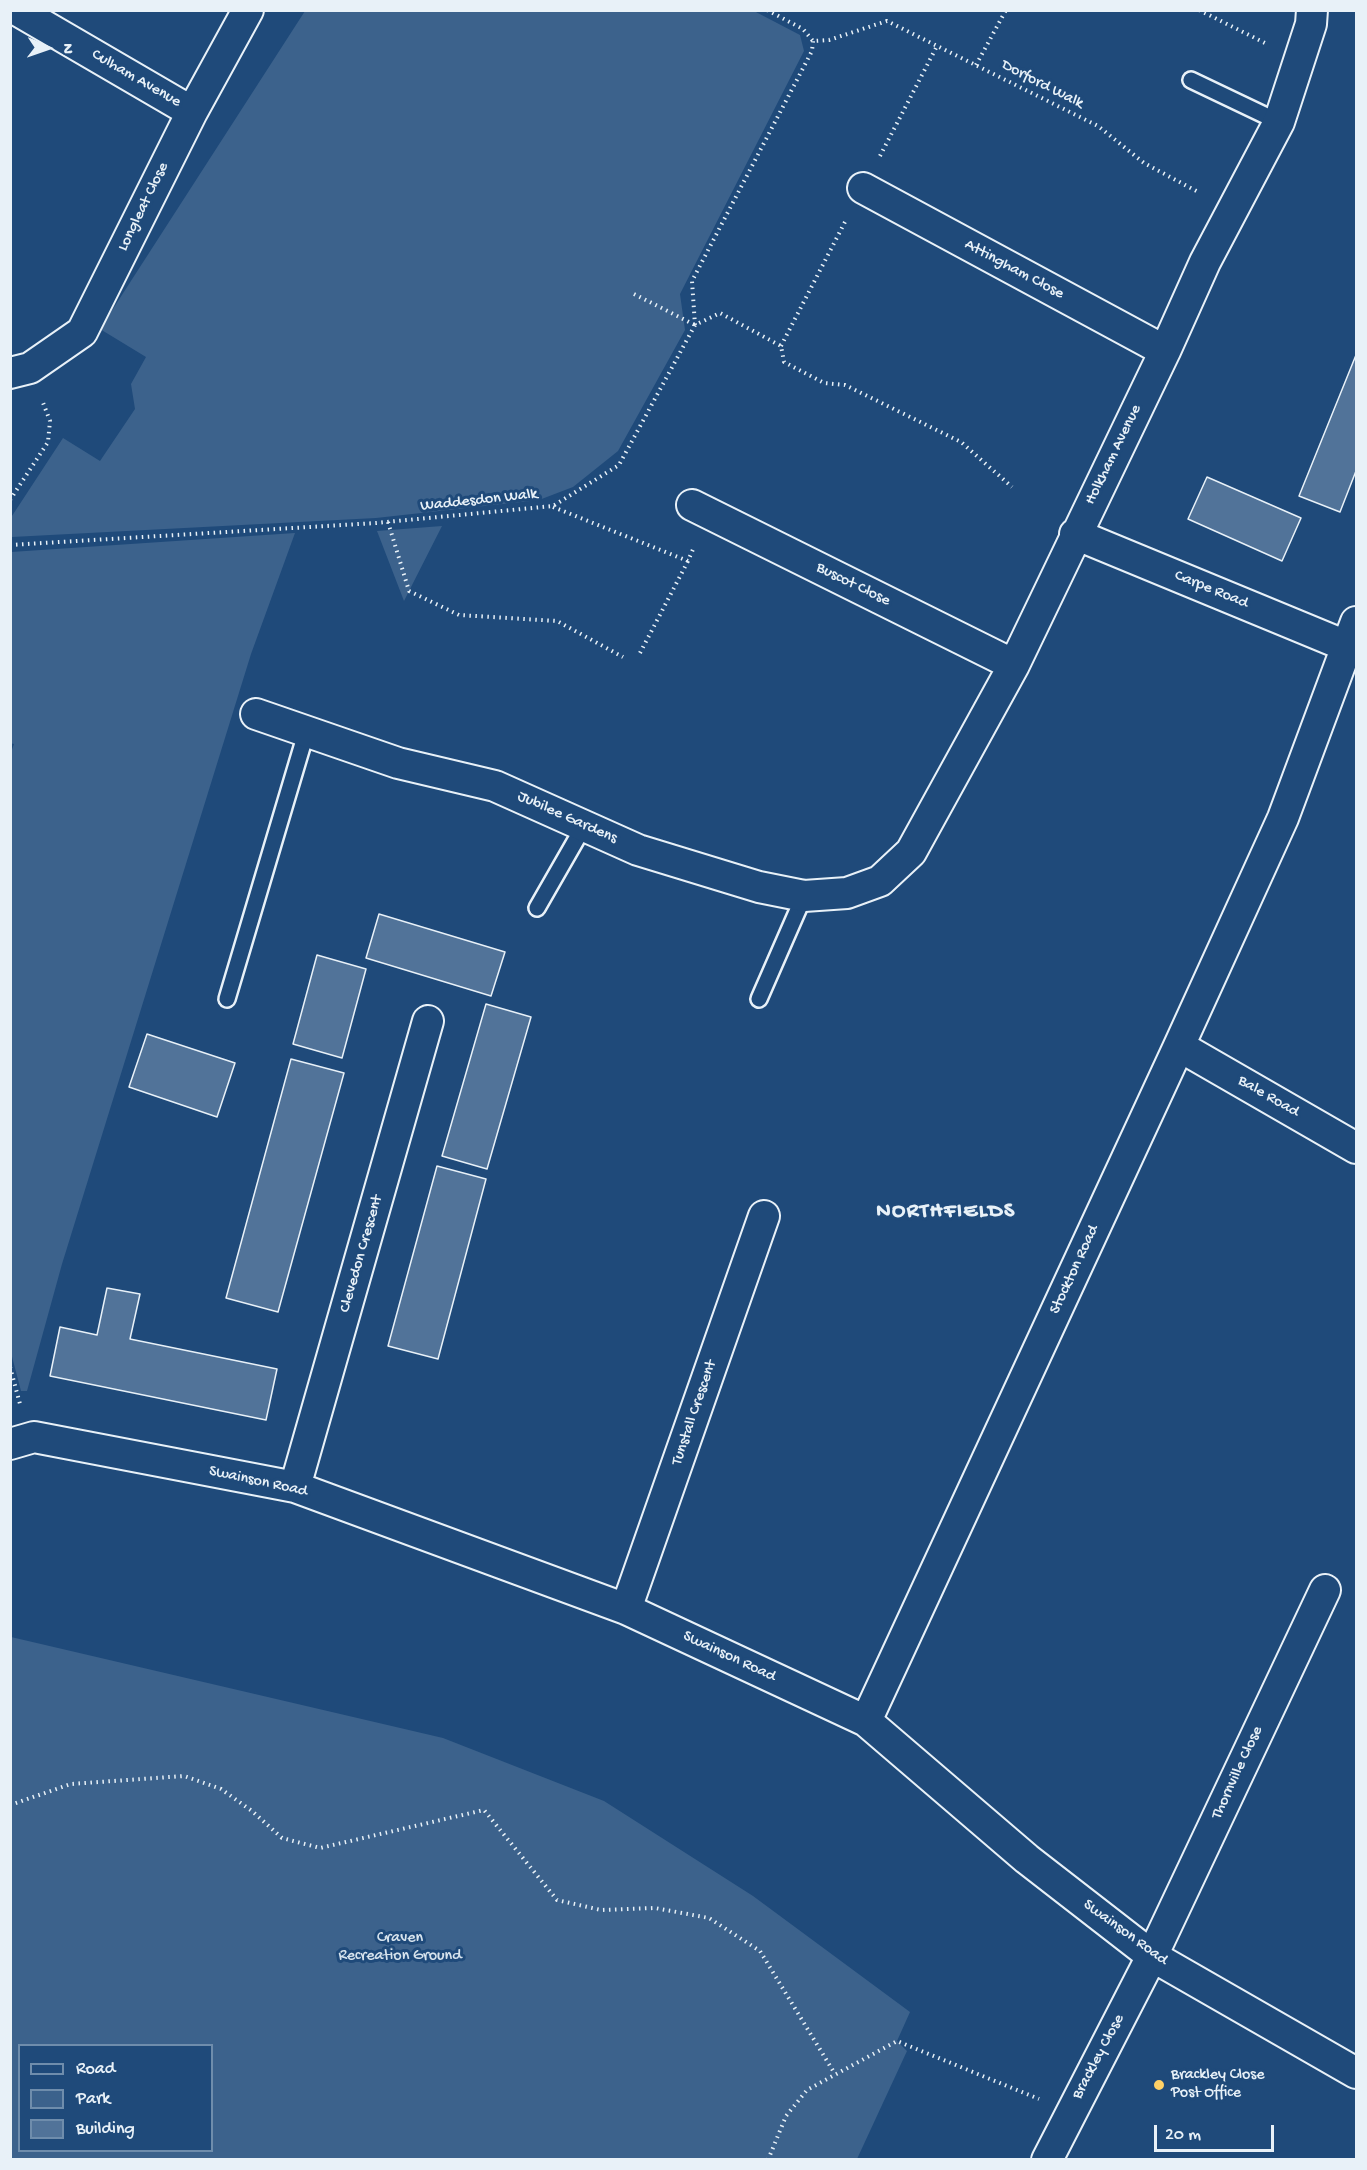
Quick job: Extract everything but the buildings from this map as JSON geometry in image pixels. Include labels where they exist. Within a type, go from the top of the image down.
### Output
[{"type":"street","name":"Culham Avenue","points":[[17,10],[192,112]]},
{"type":"street","name":"Longleat Close","points":[[20,370],[82,332],[192,112],[248,10]]},
{"type":"street","name":"Holkham Avenue","points":[[880,881],[911,852],[1014,665],[1165,351],[1205,262],[1279,122],[1311,24],[1312,10]]},
{"type":"street","name":"Attingham Close","points":[[863,188],[1165,351]]},
{"type":"street","name":"Buscot Close","points":[[701,509],[1014,665]]},
{"type":"street","name":"Carpe Road","points":[[1075,534],[1353,639],[1283,818]]},
{"type":"street","name":"Jubilee Gardens","points":[[256,714],[398,763],[495,786],[638,850],[759,886],[804,896],[847,893],[880,881]]},
{"type":"street","name":"Stockton Road","points":[[866,1721],[1283,818]]},
{"type":"street","name":"Clevedon Crescent","points":[[295,1487],[428,1021]]},
{"type":"street","name":"Bale Road","points":[[1179,1046],[1356,1148]]},
{"type":"street","name":"Tunstall Crescent","points":[[626,1610],[764,1216]]},
{"type":"street","name":"Swainson Road","points":[[10,1444],[34,1437],[295,1487],[626,1610],[866,1721],[1027,1859],[1152,1956],[1356,2073]]},
{"type":"street","name":"Thornville Close","points":[[1152,1956],[1325,1590]]},
{"type":"street","name":"Brackley Close","points":[[1047,2160],[1152,1956]]},
{"type":"lane","points":[[1191,80],[1279,122]]},
{"type":"lane","points":[[227,999],[307,730]]},
{"type":"lane","points":[[537,908],[584,826]]},
{"type":"lane","points":[[759,999],[804,896]]},
{"type":"path","points":[[695,325],[692,281],[812,51],[813,41],[803,29],[767,10]]},
{"type":"path","points":[[976,65],[1006,10]]},
{"type":"path","points":[[1199,10],[1300,60]]},
{"type":"path","name":"Dorford Walk","points":[[813,41],[829,39],[887,21],[1098,126],[1144,163],[1232,210]]},
{"type":"path","points":[[937,46],[782,346],[784,362],[824,383],[845,385],[960,442],[1012,487]]},
{"type":"path","points":[[634,294],[695,325]]},
{"type":"path","points":[[695,325],[720,313],[782,346]]},
{"type":"path","name":"Waddesdon Walk","points":[[10,545],[388,522],[553,506],[619,465],[695,325]]},
{"type":"path","points":[[10,501],[48,442],[50,421],[20,370]]},
{"type":"path","points":[[553,506],[688,561]]},
{"type":"path","points":[[640,653],[688,561],[701,509]]},
{"type":"path","points":[[388,522],[409,591],[459,615],[557,621],[623,657]]},
{"type":"path","points":[[10,1805],[71,1784],[183,1776],[221,1789],[252,1811],[282,1838],[320,1848],[484,1810],[557,1900],[601,1910],[655,1908],[709,1918],[760,1951],[835,2074]]},
{"type":"path","points":[[768,2160],[786,2116],[807,2090],[897,2041],[1070,2112]]},
{"type":"green space","points":[[305,11],[754,11],[800,35],[804,51],[680,294],[685,330],[618,451],[573,487],[539,500],[376,518],[12,537],[10,519],[63,438],[100,461],[135,409],[131,384],[146,357],[100,329]]},
{"type":"green space","points":[[442,526],[409,591],[404,601],[377,531]]},
{"type":"green space","points":[[295,533],[251,654],[62,1264],[27,1391],[21,1391],[10,1349],[10,755],[14,744],[10,743],[11,552]]},
{"type":"green space","name":"Craven Recreation Ground","points":[[11,1637],[443,1738],[604,1801],[753,1896],[910,2012],[897,2041],[907,2051],[857,2159],[11,2159]]},
{"type":"place","name":"Brackley Close Post Office","points":[[1159,2085]]},
{"type":"district","name":"NORTHFIELDS","points":[[946,1213]]}]
